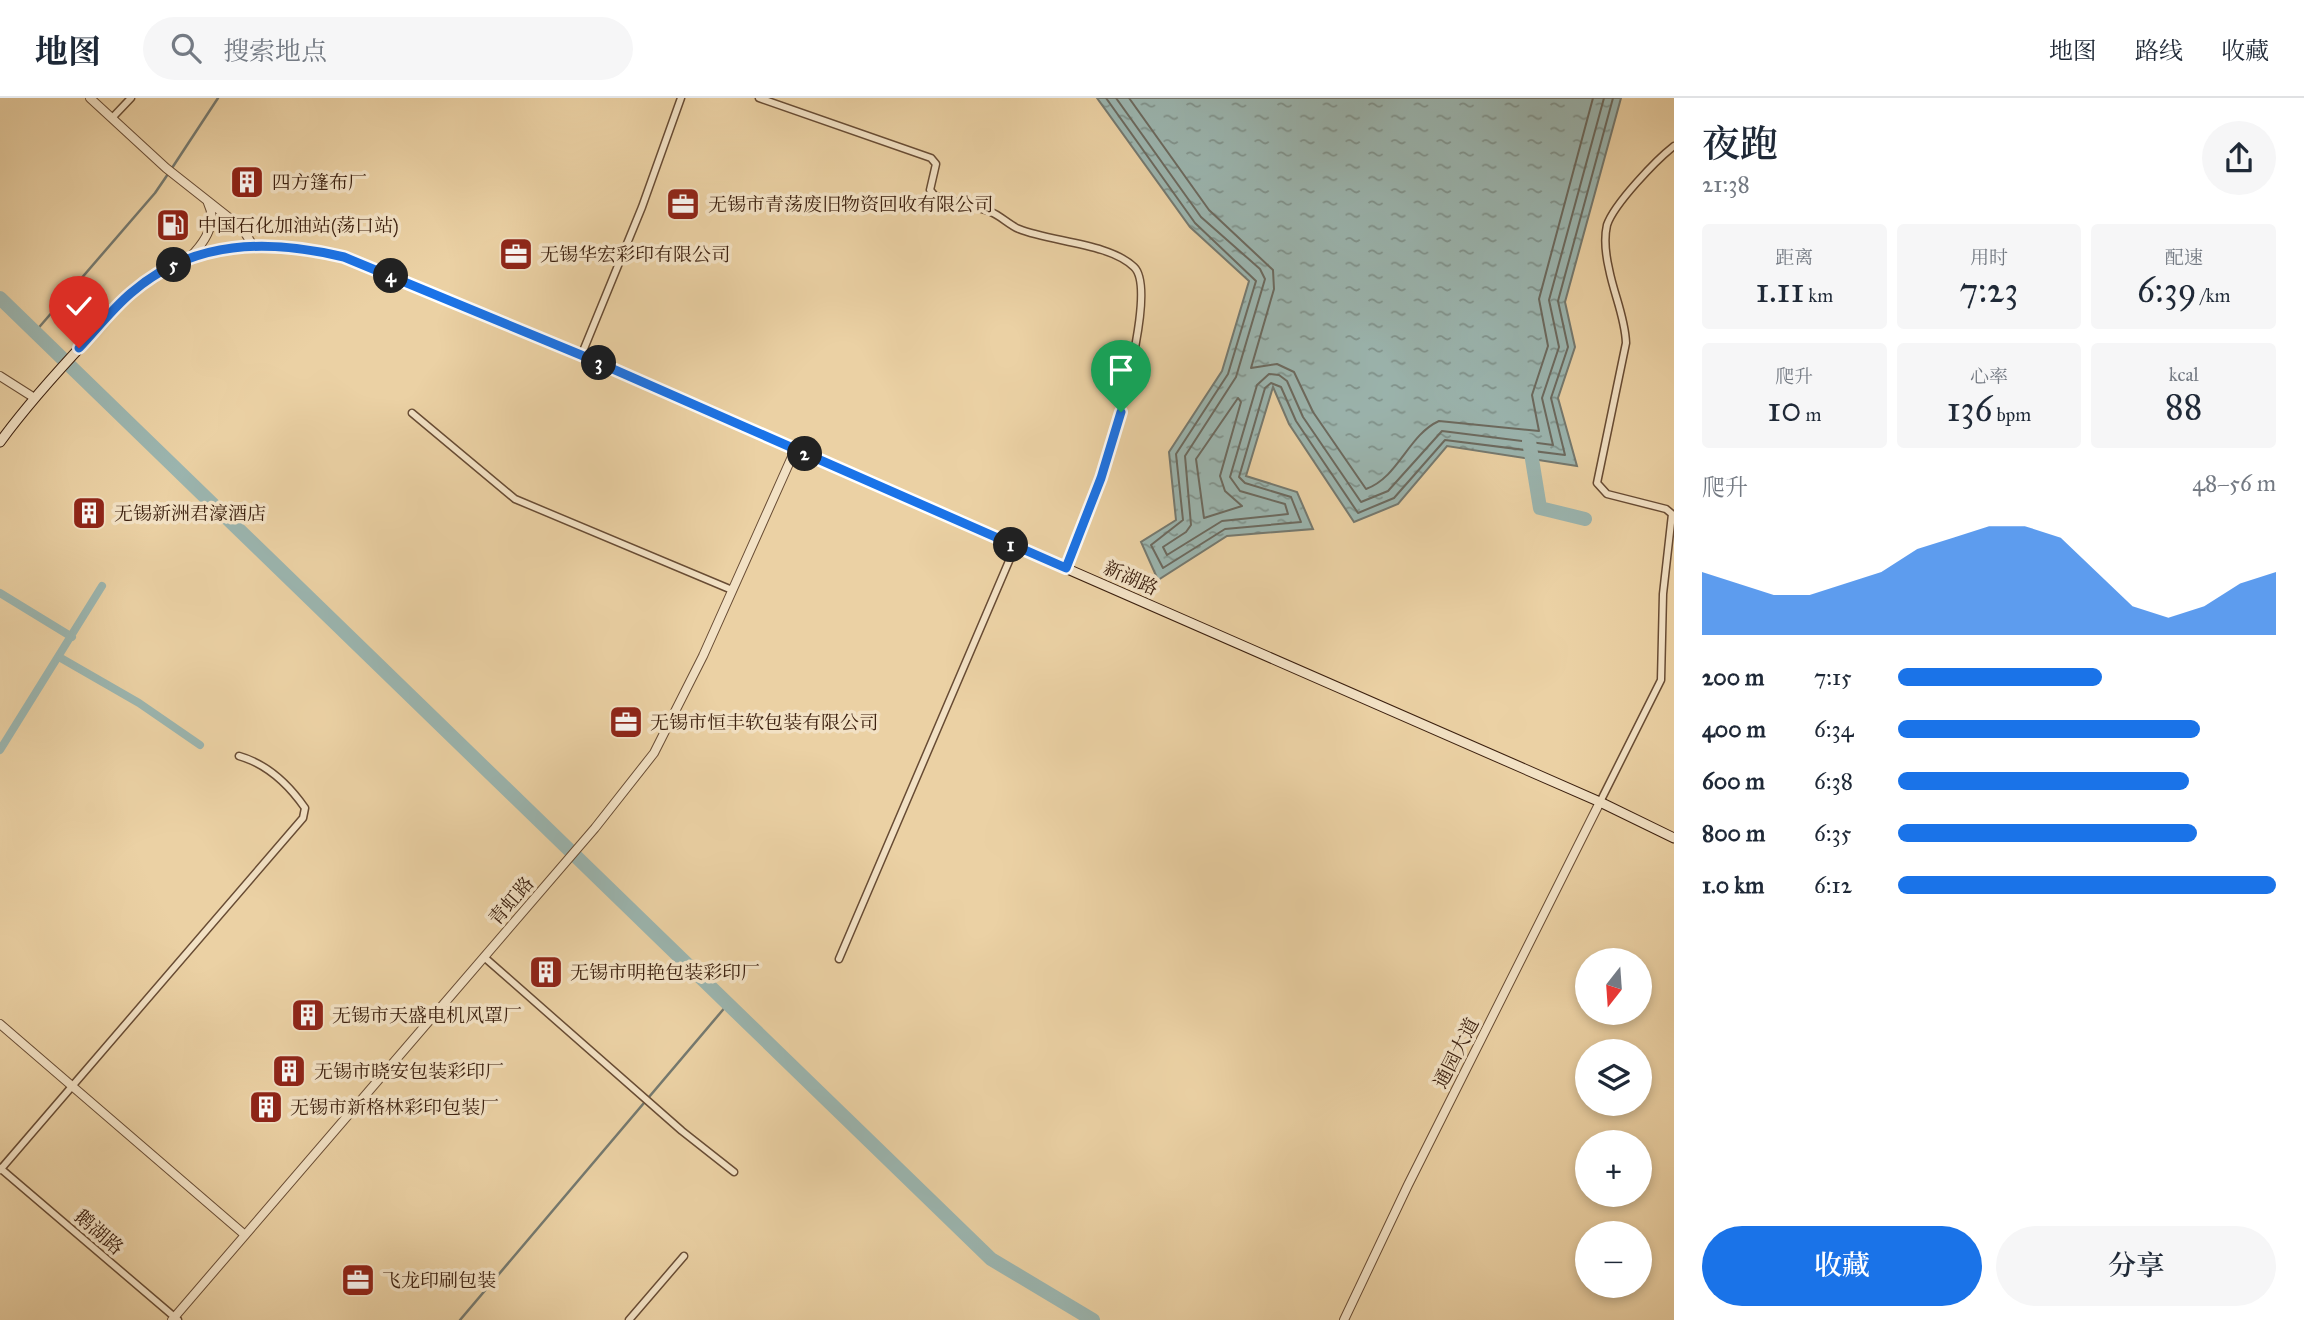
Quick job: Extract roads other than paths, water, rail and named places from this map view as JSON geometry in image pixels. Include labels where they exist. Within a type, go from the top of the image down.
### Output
[{"type":"main road","name":"新湖路","points":[[0,442],[33,397],[131,293],[190,257],[252,244],[305,248],[344,257],[581,355],[1600,802],[1674,838]]},
{"type":"street","points":[[90,98],[166,168],[242,228],[252,244]]},
{"type":"street","points":[[112,118],[131,98]]},
{"type":"street","points":[[581,355],[642,207],[681,98]]},
{"type":"street","points":[[759,98],[931,158],[936,164],[930,190],[935,196],[994,213],[1018,228],[1123,258],[1137,270],[1142,294],[1121,412],[1101,478],[1066,568]]},
{"type":"street","points":[[1600,802],[1661,680],[1663,594],[1671,514],[1667,509],[1607,494],[1597,483],[1626,343],[1625,323],[1608,267],[1605,236],[1608,222],[1674,146]]},
{"type":"street","points":[[190,257],[199,248],[212,220],[212,212],[204,198]]},
{"type":"street","points":[[0,376],[33,397]]},
{"type":"street","points":[[412,413],[515,499],[732,590]]},
{"type":"street","name":"青虹路","points":[[175,1319],[554,876],[654,753],[795,450]]},
{"type":"street","points":[[839,959],[1016,547]]},
{"type":"street","points":[[0,1169],[303,818],[305,808],[276,775],[256,761],[239,756]]},
{"type":"street","name":"通园大道","points":[[1344,1320],[1408,1185],[1600,802]]},
{"type":"street","points":[[484,957],[734,1172]]},
{"type":"street","points":[[0,1024],[245,1235]]},
{"type":"street","name":"鹅湖路","points":[[0,1169],[175,1319]]},
{"type":"street","points":[[629,1320],[684,1256]]},
{"type":"water","points":[[1097,98],[1621,98],[1565,302],[1575,347],[1558,398],[1577,466],[1447,446],[1398,504],[1354,522],[1289,424],[1273,387],[1246,476],[1297,492],[1313,529],[1227,536],[1158,580],[1141,542],[1176,520],[1169,452],[1222,371],[1249,281],[1190,227]]},
{"type":"waterway","points":[[172,168],[218,98]]},
{"type":"waterway","points":[[35,332],[155,193],[168,174]]},
{"type":"waterway","points":[[0,298],[991,1259],[1093,1320]]},
{"type":"waterway","points":[[1529,441],[1540,508],[1585,519]]},
{"type":"waterway","points":[[0,750],[102,586]]},
{"type":"waterway","points":[[0,593],[72,637]]},
{"type":"waterway","points":[[59,657],[139,703],[200,745]]},
{"type":"waterway","points":[[460,1320],[727,1005]]},
{"type":"place","name":"四方篷布厂","points":[[247,182]]},
{"type":"place","name":"无锡市青荡废旧物资回收有限公司","points":[[683,204]]},
{"type":"place","name":"中国石化加油站(荡口站)","points":[[173,225]]},
{"type":"place","name":"无锡华宏彩印有限公司","points":[[516,254]]},
{"type":"place","name":"无锡新洲君濠酒店","points":[[89,513]]},
{"type":"place","name":"无锡市恒丰软包装有限公司","points":[[626,722]]},
{"type":"place","name":"无锡市明艳包装彩印厂","points":[[546,972]]},
{"type":"place","name":"无锡市天盛电机风罩厂","points":[[308,1015]]},
{"type":"place","name":"无锡市晓安包装彩印厂","points":[[289,1071]]},
{"type":"place","name":"无锡市新格林彩印包装厂","points":[[266,1107]]},
{"type":"place","name":"飞龙印刷包装","points":[[358,1280]]}]
